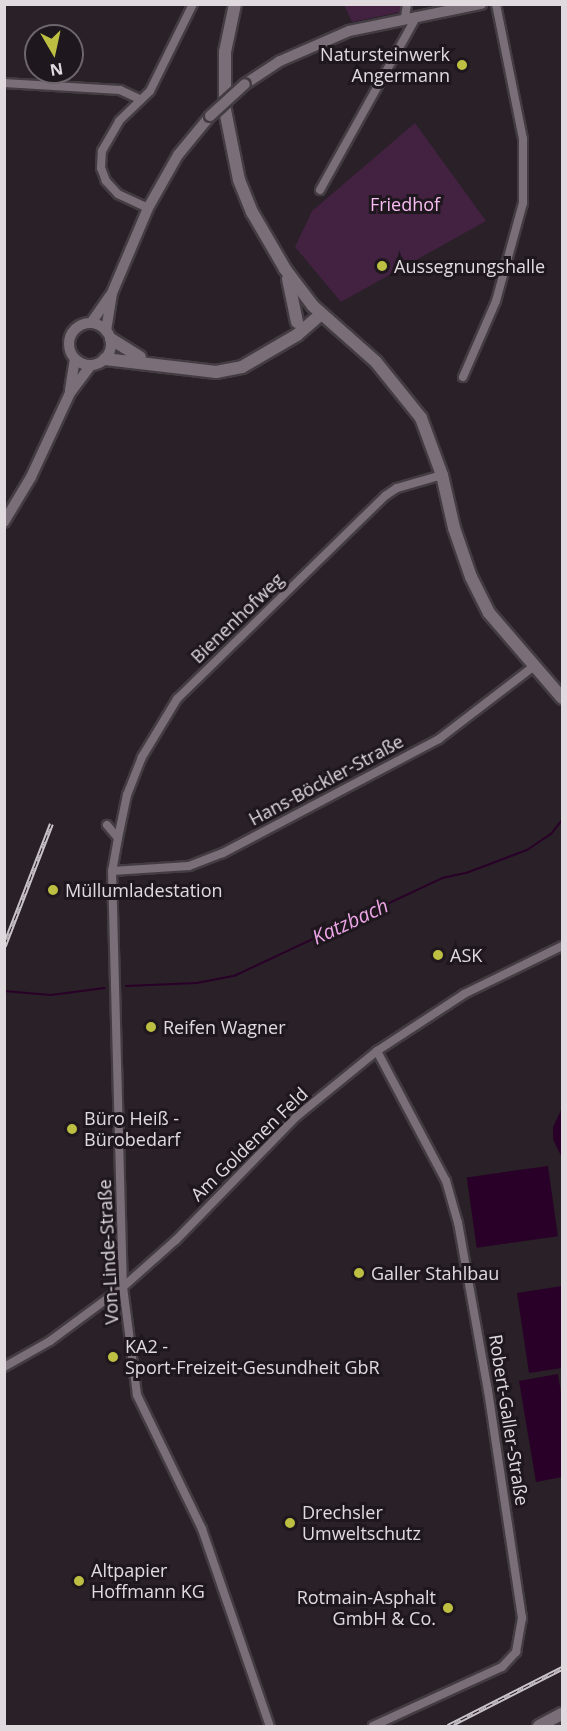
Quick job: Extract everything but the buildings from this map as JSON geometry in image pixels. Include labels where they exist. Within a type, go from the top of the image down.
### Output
[{"type":"main road","points":[[235,4],[225,52],[225,110],[239,180],[252,212],[285,269],[317,310],[376,362],[406,396],[421,418],[442,475],[454,528],[471,577],[489,613],[533,667],[562,698]]},
{"type":"main road","points":[[285,269],[295,301],[297,322]]},
{"type":"main road","points":[[282,342],[297,322],[317,310]]},
{"type":"main road","points":[[105,359],[155,363],[189,372],[216,372],[242,367],[305,330],[317,310]]},
{"type":"main road","points":[[109,335],[155,363]]},
{"type":"main road","points":[[539,1726],[562,1714]]},
{"type":"street","points":[[148,208],[118,194],[106,181],[101,168],[106,138],[141,100],[162,69],[193,4]]},
{"type":"street","points":[[320,190],[411,16],[407,4]]},
{"type":"street","points":[[90,366],[75,359],[69,348],[70,336],[78,326],[91,323],[112,293],[148,208],[172,163],[210,116],[245,84],[318,43],[411,16],[481,4]]},
{"type":"street","points":[[463,377],[496,301],[523,203],[519,115],[496,4]]},
{"type":"street","points":[[4,83],[120,90],[141,100]]},
{"type":"street","points":[[4,522],[31,477],[70,393],[90,366],[105,359],[112,293]]},
{"type":"street","points":[[91,323],[109,335]]},
{"type":"street","points":[[70,393],[75,359]]},
{"type":"street","name":"Bienenhofweg","points":[[118,838],[127,795],[142,757],[177,699],[385,496],[397,488],[442,475]]},
{"type":"street","name":"Hans-Böckler-Straße","points":[[112,871],[189,866],[223,853],[439,739],[533,667]]},
{"type":"street","points":[[107,825],[118,838]]},
{"type":"street","name":"Von-Linde-Straße","points":[[118,838],[112,871],[123,1287],[137,1395],[202,1529],[270,1726]]},
{"type":"street","name":"Am Goldenen Feld","points":[[4,1367],[50,1341],[123,1287],[176,1240],[297,1116],[377,1051],[464,994],[562,946]]},
{"type":"street","name":"Robert-Galler-Straße","points":[[373,1726],[502,1667],[516,1652],[522,1618],[488,1391],[458,1222],[446,1181],[377,1051]]},
{"type":"green space","points":[[344,4],[402,5],[400,12],[352,22]]},
{"type":"green space","name":"Friedhof","points":[[415,123],[486,221],[341,302],[295,247],[312,211]]},
{"type":"shaded area","points":[[562,1108],[562,1158],[553,1139],[553,1127]]},
{"type":"shaded area","points":[[548,1166],[558,1236],[477,1248],[467,1177]]},
{"type":"shaded area","points":[[562,1286],[562,1368],[529,1373],[517,1293]]},
{"type":"shaded area","points":[[558,1374],[562,1400],[562,1477],[536,1482],[519,1381]]},
{"type":"waterway","name":"Katzbach","points":[[126,986],[197,983],[234,976],[442,878],[466,873],[527,850],[551,834],[562,820]]},
{"type":"waterway","name":"Katzbach","points":[[4,991],[51,995],[105,988]]},
{"type":"railway","points":[[4,946],[51,824]]},
{"type":"railway","points":[[448,1726],[562,1668]]},
{"type":"place","name":"Natursteinwerk Angermann","points":[[462,65]]},
{"type":"place","name":"Aussegnungshalle","points":[[382,266]]},
{"type":"place","name":"Müllumladestation","points":[[53,890]]},
{"type":"place","name":"ASK","points":[[438,955]]},
{"type":"place","name":"Reifen Wagner","points":[[151,1027]]},
{"type":"place","name":"Büro Heiß - Bürobedarf","points":[[72,1129]]},
{"type":"place","name":"Galler Stahlbau","points":[[359,1273]]},
{"type":"place","name":"KA2 - Sport-Freizeit-Gesundheit GbR","points":[[113,1357]]},
{"type":"place","name":"Drechsler Umweltschutz","points":[[290,1523]]},
{"type":"place","name":"Altpapier Hoffmann KG","points":[[79,1581]]},
{"type":"place","name":"Rotmain-Asphalt GmbH & Co.","points":[[448,1608]]}]
